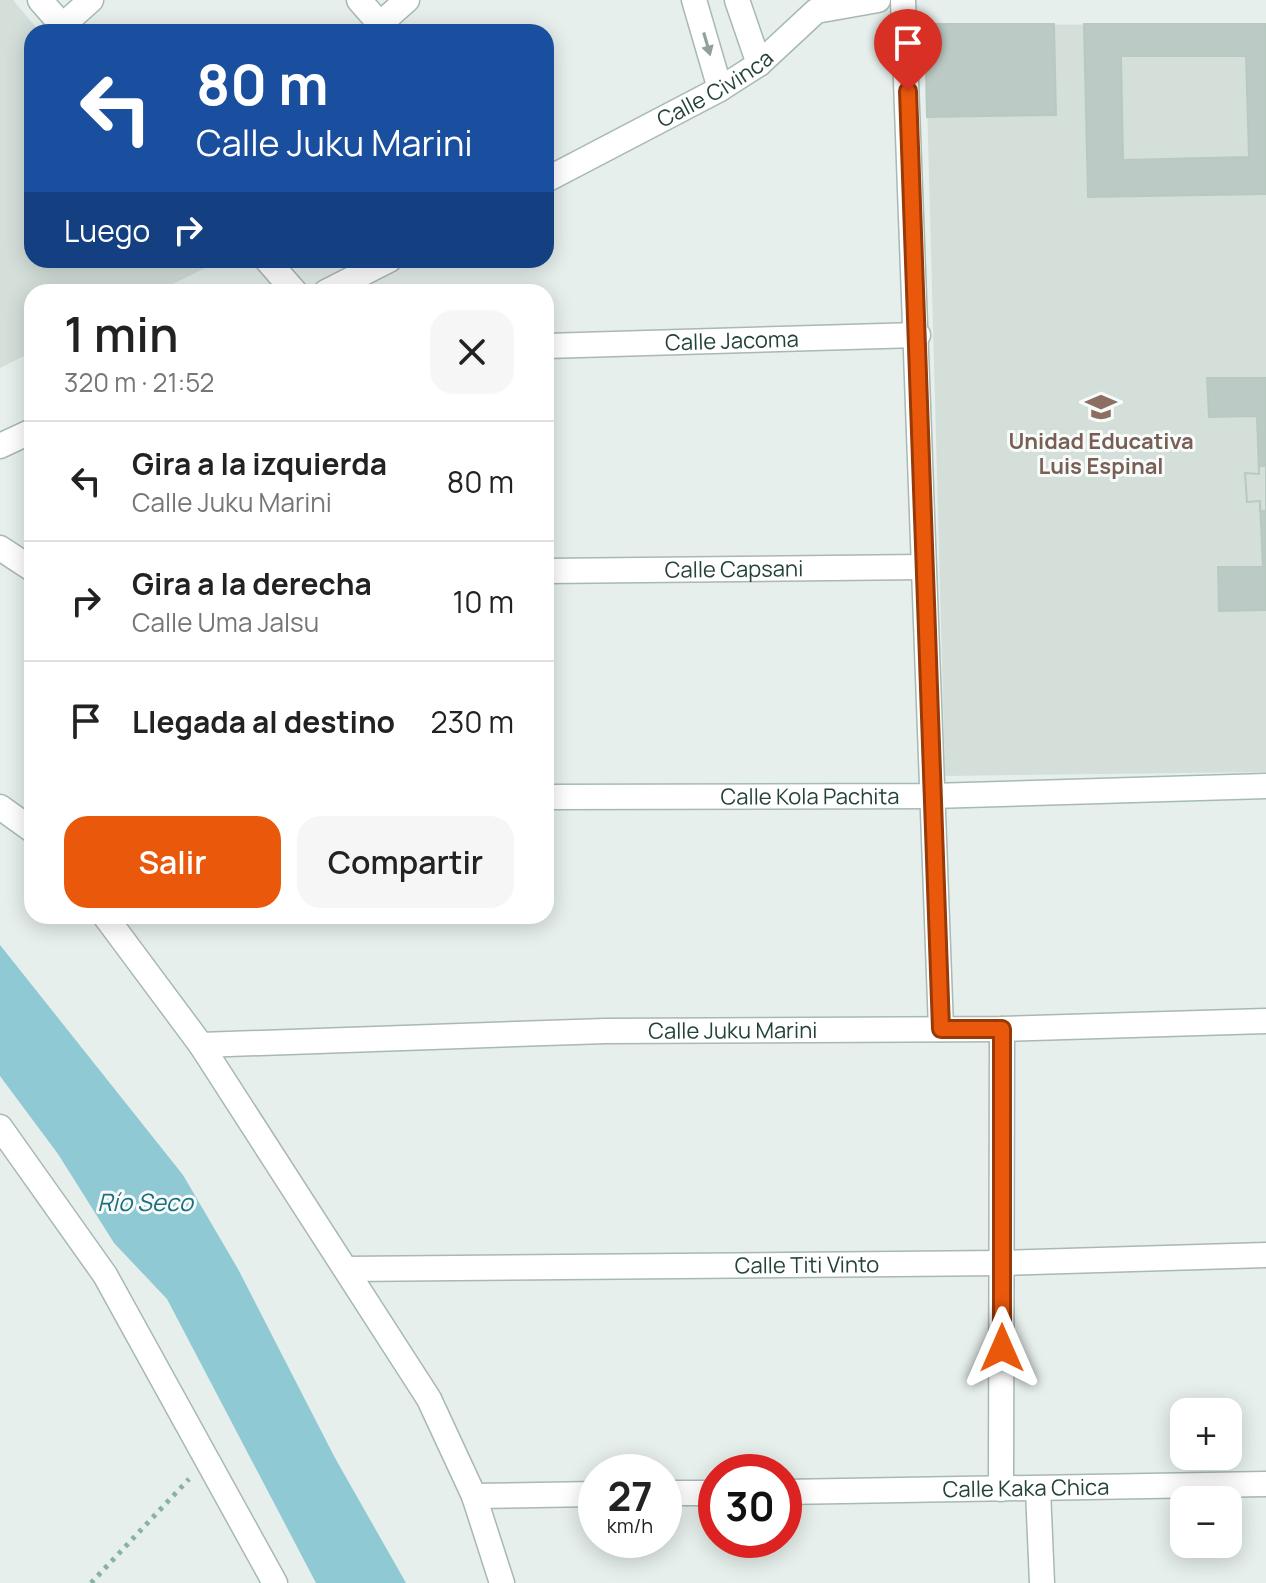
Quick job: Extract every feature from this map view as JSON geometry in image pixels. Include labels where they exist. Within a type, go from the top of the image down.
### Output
[{"type":"street","points":[[40,0],[62,24]]},
{"type":"street","points":[[70,24],[91,0]]},
{"type":"street","points":[[359,0],[380,24]]},
{"type":"street","points":[[386,24],[407,0]]},
{"type":"street","points":[[694,0],[720,89]]},
{"type":"street","points":[[737,0],[759,64]]},
{"type":"street","name":"Calle Civinca","points":[[554,176],[720,89],[759,64],[816,11],[878,0]]},
{"type":"street","points":[[903,0],[918,335],[922,567],[941,1029]]},
{"type":"street","points":[[274,268],[288,284]]},
{"type":"street","points":[[342,284],[373,268]]},
{"type":"street","name":"Calle Jacoma","points":[[554,346],[918,335]]},
{"type":"street","points":[[0,446],[24,435]]},
{"type":"street","points":[[0,548],[24,564]]},
{"type":"street","name":"Calle Capsani","points":[[554,571],[922,567]]},
{"type":"street","name":"Calle Kola Pachita","points":[[554,797],[932,796],[1266,786]]},
{"type":"street","points":[[0,807],[24,824]]},
{"type":"street","points":[[111,924],[201,1045],[429,1399],[474,1496],[502,1583]]},
{"type":"street","name":"Calle Juku Marini","points":[[201,1045],[605,1031],[1002,1029],[1266,1021]]},
{"type":"street","points":[[1001,1489],[1002,1029]]},
{"type":"street","points":[[0,1127],[105,1275],[209,1458],[275,1583]]},
{"type":"street","name":"Calle Titi Vinto","points":[[347,1269],[1002,1263],[1266,1255]]},
{"type":"street","name":"Calle Kaka Chica","points":[[802,1492],[1266,1484]]},
{"type":"street","points":[[1038,1490],[1042,1583]]},
{"type":"street","points":[[474,1496],[578,1494]]},
{"type":"path","points":[[91,1583],[209,1458]]},
{"type":"shaded area","points":[[0,0],[13,0],[33,24],[24,24],[24,268],[206,268],[172,284],[24,284],[24,356],[0,368]]},
{"type":"shaded area","name":"Unidad Educativa Luis Espinal","points":[[1266,24],[1266,772],[945,776],[925,25]]},
{"type":"water","name":"Río Seco","points":[[0,945],[183,1175],[238,1269],[335,1458],[406,1583],[316,1583],[167,1299],[114,1243],[58,1154],[0,1076]]},
{"type":"building","points":[[925,24],[1054,24],[1056,115],[927,117]]},
{"type":"building","points":[[1084,24],[1266,24],[1266,194],[1088,197]],"holes":[[[1121,56],[1246,56],[1249,157],[1123,160]]]},
{"type":"building","points":[[1207,378],[1266,378],[1266,610],[1219,611],[1218,567],[1263,567],[1260,501],[1247,502],[1245,473],[1259,474],[1257,416],[1209,417]]},
{"type":"building","points":[[1259,466],[1266,466],[1266,511],[1260,511],[1260,501],[1247,502],[1245,473],[1259,474]]},
{"type":"place","name":"Unidad Educativa Luis Espinal","points":[[1101,407]]},
{"type":"route","points":[[908,91],[918,335],[922,567],[941,1029],[1002,1029],[1002,1348]]}]
